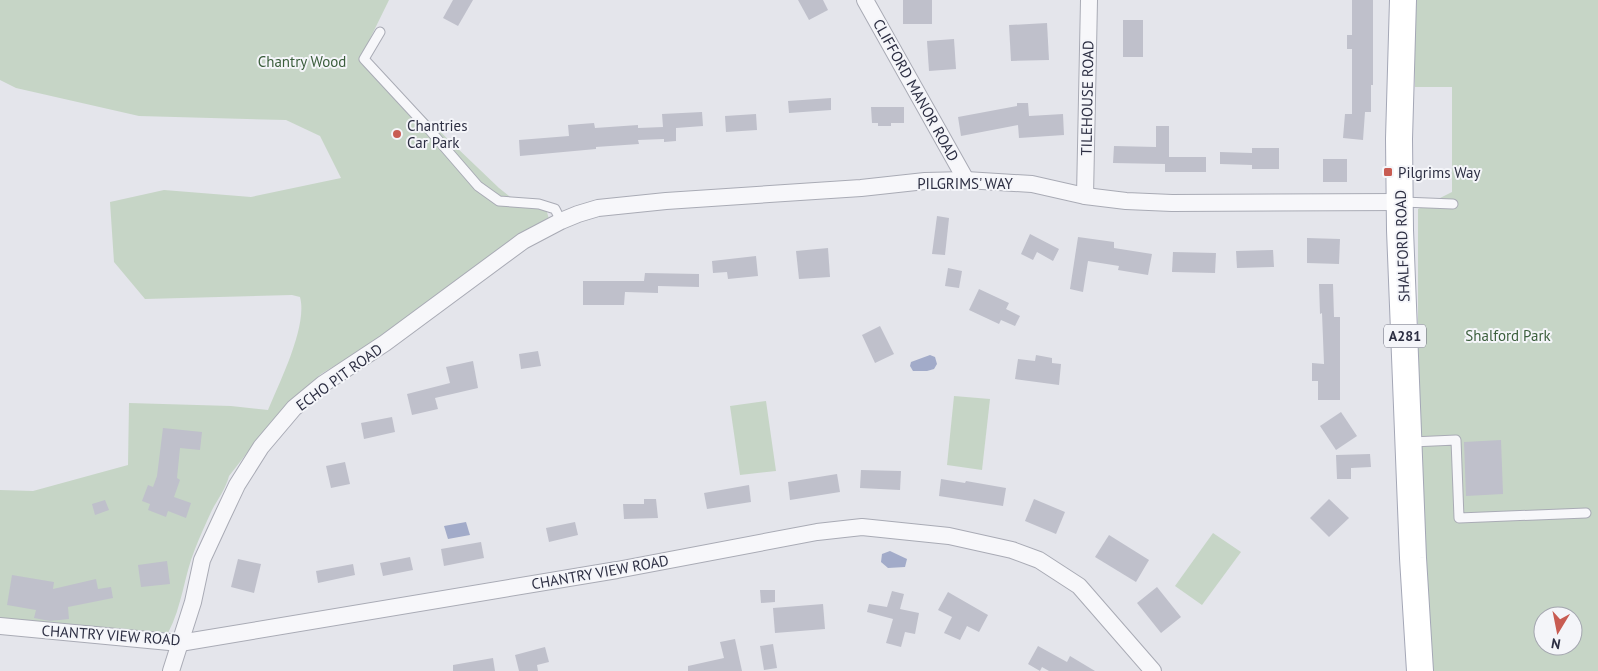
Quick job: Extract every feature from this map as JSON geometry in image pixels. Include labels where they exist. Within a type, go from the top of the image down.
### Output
[{"type":"main road","name":"SHALFORD ROAD","points":[[1403,0],[1399,139],[1400,202],[1420,671]]},
{"type":"street","name":"CLIFFORD MANOR ROAD","points":[[865,0],[966,180]]},
{"type":"street","name":"TILEHOUSE ROAD","points":[[1085,196],[1089,0]]},
{"type":"street","name":"PILGRIMS' WAY","points":[[555,224],[598,208],[966,180],[1032,184],[1085,196],[1126,201],[1172,203],[1400,202]]},
{"type":"street","name":"ECHO PIT ROAD","points":[[171,671],[192,602],[202,560],[237,485],[261,447],[294,408],[323,384],[385,343],[498,258],[523,241],[555,224]]},
{"type":"street","name":"CHANTRY VIEW ROAD","points":[[0,626],[180,643],[618,570],[817,532],[862,527],[950,536],[1012,550],[1039,560],[1078,586],[1153,671]]},
{"type":"lane","points":[[380,32],[364,59],[382,86],[444,153],[478,186],[499,201],[539,204],[555,209],[555,224]]},
{"type":"lane","points":[[1400,202],[1453,204]]},
{"type":"lane","points":[[1409,442],[1456,440],[1459,518],[1586,513]]},
{"type":"green space","name":"Chantry Wood","points":[[0,0],[389,0],[362,55],[364,59],[499,188],[513,199],[546,209],[549,219],[512,239],[379,339],[321,374],[276,416],[229,476],[212,510],[191,559],[177,613],[168,633],[0,618],[0,490],[33,491],[128,465],[129,403],[231,406],[268,410],[285,370],[300,323],[300,297],[292,295],[145,299],[114,262],[110,202],[164,190],[251,197],[341,178],[320,136],[286,120],[139,116],[16,88],[0,80]]},
{"type":"green space","name":"Shalford Park","points":[[1415,0],[1598,0],[1598,671],[1429,671],[1418,435],[1418,209],[1452,192],[1452,87],[1415,87]]},
{"type":"green space","points":[[954,396],[990,399],[982,470],[947,465]]},
{"type":"green space","points":[[766,401],[776,471],[740,475],[730,406]]},
{"type":"green space","points":[[1213,533],[1241,552],[1202,605],[1175,586]]},
{"type":"water","points":[[930,355],[935,357],[937,364],[934,369],[913,371],[910,366],[911,362]]},
{"type":"water","points":[[466,522],[470,535],[448,539],[444,526]]},
{"type":"water","points":[[890,551],[907,559],[905,567],[888,568],[881,562],[882,554]]},
{"type":"building","points":[[453,0],[473,0],[458,26],[443,18]]},
{"type":"building","points":[[798,0],[823,0],[828,10],[809,20]]},
{"type":"building","points":[[903,0],[932,0],[932,24],[903,24]]},
{"type":"building","points":[[1352,0],[1373,0],[1373,85],[1371,85],[1371,112],[1365,112],[1363,140],[1343,138],[1345,114],[1352,114],[1352,49],[1347,49],[1347,35],[1352,35]]},
{"type":"building","points":[[1123,20],[1143,20],[1143,57],[1123,57]]},
{"type":"building","points":[[1047,23],[1049,60],[1011,61],[1009,25]]},
{"type":"building","points":[[954,39],[956,69],[929,71],[927,41]]},
{"type":"building","points":[[831,98],[831,110],[789,113],[788,101]]},
{"type":"building","points":[[1017,103],[1028,103],[1029,116],[1063,114],[1064,135],[1019,138],[1018,125],[961,136],[958,117],[1017,106]]},
{"type":"building","points":[[871,107],[904,107],[904,123],[878,126],[878,123],[872,123]]},
{"type":"building","points":[[702,112],[703,126],[676,128],[676,141],[664,142],[664,139],[638,140],[639,144],[520,156],[519,140],[569,136],[568,125],[594,123],[595,128],[638,125],[638,128],[663,127],[662,114]]},
{"type":"building","points":[[756,114],[757,130],[726,132],[725,116]]},
{"type":"building","points":[[1156,126],[1169,126],[1169,157],[1206,157],[1206,172],[1165,172],[1165,164],[1113,163],[1114,146],[1156,147]]},
{"type":"building","points":[[1252,148],[1279,148],[1279,169],[1252,169],[1252,165],[1220,164],[1220,152],[1252,153]]},
{"type":"building","points":[[1323,159],[1347,159],[1347,182],[1323,182]]},
{"type":"building","points":[[937,216],[949,218],[945,255],[932,254]]},
{"type":"building","points":[[1030,234],[1059,249],[1053,261],[1037,252],[1033,260],[1021,254]]},
{"type":"building","points":[[1078,237],[1114,242],[1114,248],[1152,254],[1148,275],[1118,270],[1119,266],[1088,261],[1083,292],[1070,289]]},
{"type":"building","points":[[1307,238],[1340,239],[1339,264],[1307,263]]},
{"type":"building","points":[[828,248],[830,277],[799,279],[796,251]]},
{"type":"building","points":[[1273,250],[1274,267],[1237,268],[1236,251]]},
{"type":"building","points":[[1173,252],[1216,253],[1215,273],[1172,272]]},
{"type":"building","points":[[756,256],[758,276],[728,279],[727,272],[713,273],[712,261]]},
{"type":"building","points":[[948,268],[962,271],[959,288],[945,286]]},
{"type":"building","points":[[645,273],[699,274],[699,287],[658,286],[658,293],[625,292],[624,305],[583,305],[583,281],[644,281]]},
{"type":"building","points":[[1319,284],[1333,284],[1334,317],[1340,317],[1340,400],[1318,400],[1318,381],[1312,381],[1312,363],[1324,364]]},
{"type":"building","points":[[979,289],[1009,303],[1006,309],[1020,316],[1015,326],[1001,320],[999,324],[969,310]]},
{"type":"building","points":[[880,326],[894,354],[875,363],[862,335]]},
{"type":"building","points":[[538,351],[541,366],[521,369],[519,354]]},
{"type":"building","points":[[1036,355],[1052,358],[1052,363],[1061,364],[1059,385],[1015,379],[1018,359],[1035,361]]},
{"type":"building","points":[[473,361],[478,388],[435,398],[438,409],[412,415],[407,394],[450,383],[446,367]]},
{"type":"building","points":[[1341,412],[1357,436],[1336,450],[1320,426]]},
{"type":"building","points":[[392,417],[395,432],[364,439],[361,423]]},
{"type":"building","points":[[163,428],[202,432],[200,450],[180,448],[177,478],[180,480],[174,497],[191,503],[186,518],[168,511],[166,517],[148,510],[150,504],[142,501],[148,485],[153,487],[157,476]]},
{"type":"building","points":[[1501,440],[1503,494],[1466,496],[1464,442]]},
{"type":"building","points":[[1370,454],[1371,467],[1351,468],[1351,479],[1337,479],[1336,455]]},
{"type":"building","points":[[345,462],[350,484],[331,488],[326,466]]},
{"type":"building","points":[[861,470],[901,471],[900,490],[860,488]]},
{"type":"building","points":[[837,474],[840,492],[790,500],[788,482]]},
{"type":"building","points":[[941,479],[1006,488],[1003,506],[939,496]]},
{"type":"building","points":[[749,485],[751,502],[707,509],[704,493]]},
{"type":"building","points":[[644,499],[656,499],[658,518],[624,519],[623,504],[644,504]]},
{"type":"building","points":[[1034,499],[1065,512],[1056,534],[1025,521]]},
{"type":"building","points":[[1329,499],[1349,518],[1329,537],[1310,518]]},
{"type":"building","points":[[105,500],[109,510],[95,515],[92,504]]},
{"type":"building","points":[[575,522],[578,535],[549,542],[546,528]]},
{"type":"building","points":[[1109,535],[1149,560],[1136,582],[1095,557]]},
{"type":"building","points":[[481,542],[484,558],[444,566],[441,549]]},
{"type":"building","points":[[410,557],[413,570],[383,576],[380,563]]},
{"type":"building","points":[[238,559],[261,564],[254,593],[231,587]]},
{"type":"building","points":[[167,561],[170,584],[141,587],[138,565]]},
{"type":"building","points":[[353,564],[355,575],[318,583],[316,571]]},
{"type":"building","points":[[12,575],[54,582],[53,589],[96,579],[98,589],[111,587],[113,598],[68,607],[69,619],[50,621],[34,618],[36,610],[7,605]]},
{"type":"building","points":[[1157,587],[1181,617],[1161,633],[1137,603]]},
{"type":"building","points":[[760,590],[775,590],[775,602],[761,603]]},
{"type":"building","points":[[892,591],[904,594],[900,609],[919,613],[915,634],[905,632],[901,647],[886,643],[893,619],[867,612],[869,604],[887,607]]},
{"type":"building","points":[[948,592],[988,615],[979,632],[967,626],[960,640],[944,633],[952,617],[938,610]]},
{"type":"building","points":[[823,604],[825,629],[775,633],[773,608]]},
{"type":"building","points":[[735,639],[742,671],[688,671],[688,666],[724,658],[720,642]]},
{"type":"building","points":[[773,644],[777,668],[764,670],[760,646]]},
{"type":"building","points":[[1038,646],[1067,662],[1070,656],[1095,671],[1049,671],[1042,667],[1040,671],[1028,664]]},
{"type":"building","points":[[545,647],[549,662],[537,665],[538,671],[519,671],[515,655]]},
{"type":"building","points":[[493,658],[495,671],[453,671],[453,665]]},
{"type":"place","name":"Chantries Car Park","points":[[397,134]]},
{"type":"place","name":"Pilgrims Way","points":[[1388,172]]}]
